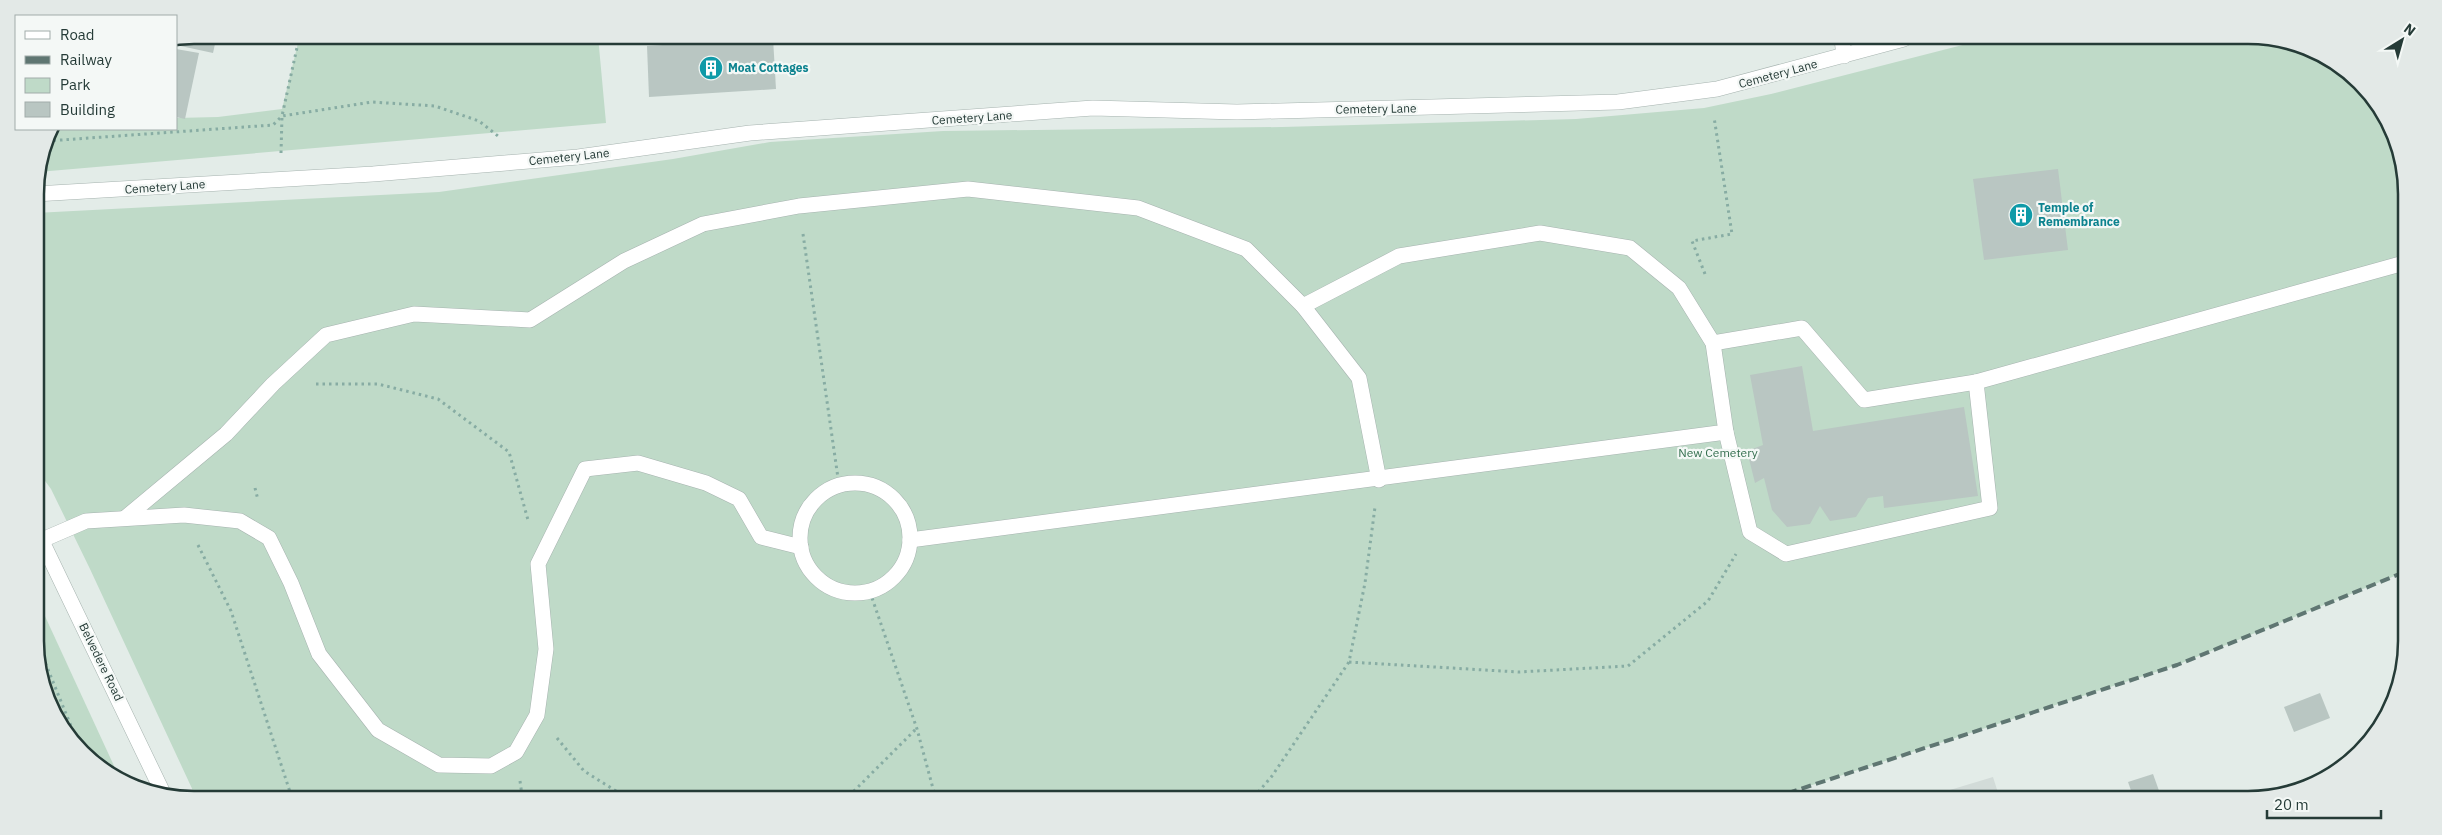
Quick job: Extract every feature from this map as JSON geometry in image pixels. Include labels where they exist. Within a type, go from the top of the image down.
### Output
[{"type":"street","points":[[1843,44],[1844,56]]},
{"type":"street","name":"Cemetery Lane","points":[[44,193],[280,179],[578,157],[750,133],[1093,108],[1237,112],[1618,102],[1717,89],[1889,44]]},
{"type":"street","points":[[125,518],[226,434],[273,384],[326,335],[414,314],[530,320],[624,262],[703,224],[799,206],[968,189],[1138,208],[1246,249],[1303,306],[1359,378],[1379,480]]},
{"type":"street","points":[[1303,306],[1399,256],[1540,233],[1630,248],[1679,288],[1713,343],[1726,432],[1750,532],[1786,554],[1990,508],[1976,382]]},
{"type":"street","points":[[1713,343],[1802,328],[1864,400],[1976,382],[2398,265]]},
{"type":"street","points":[[910,540],[1379,480],[1726,432]]},
{"type":"street","points":[[44,534],[86,521],[125,518],[184,515],[240,521],[269,538],[291,583],[319,654],[378,730],[439,765],[490,766],[516,752],[537,715],[546,649],[538,564],[585,469],[638,463],[706,483],[739,499],[760,537],[800,547]]},
{"type":"street","points":[[858,483],[876,488],[892,498],[904,513],[910,540],[906,559],[896,576],[881,587],[870,592],[850,593],[832,588],[816,577],[805,562],[800,547],[801,528],[808,510],[820,496],[839,486],[858,483]]},
{"type":"street","name":"Belvedere Road","points":[[44,543],[161,787]]},
{"type":"path","points":[[280,179],[282,116],[298,44]]},
{"type":"path","points":[[54,140],[273,125],[282,116],[372,102],[435,106],[479,120],[528,161]]},
{"type":"path","points":[[1706,277],[1692,241],[1732,234],[1714,116]]},
{"type":"path","points":[[799,206],[839,486]]},
{"type":"path","points":[[273,384],[378,384],[438,399],[509,452],[538,564]]},
{"type":"path","points":[[1259,791],[1272,776],[1349,662],[1365,583],[1379,480]]},
{"type":"path","points":[[184,515],[231,611],[289,791]]},
{"type":"path","points":[[1349,662],[1519,672],[1628,666],[1708,601],[1750,532]]},
{"type":"path","points":[[870,592],[917,729],[934,791]]},
{"type":"path","points":[[46,665],[72,728]]},
{"type":"path","points":[[537,715],[584,771],[616,791]]},
{"type":"path","points":[[854,791],[917,729]]},
{"type":"shaded area","points":[[1993,777],[1997,791],[1947,791]]},
{"type":"green space","points":[[298,44],[599,44],[606,123],[46,171],[58,130],[178,130],[178,118],[218,117],[282,109]]},
{"type":"green space","name":"New Cemetery","points":[[1966,44],[2268,45],[2297,52],[2315,59],[2332,69],[2361,95],[2383,127],[2390,145],[2398,183],[2398,575],[2177,665],[1794,791],[193,791],[90,569],[51,489],[44,480],[44,213],[439,192],[673,159],[770,142],[943,131],[1282,127],[1576,119],[1704,108],[1771,94]]},
{"type":"green space","points":[[44,614],[116,769],[102,760],[75,733],[59,708],[47,671],[44,652]]},
{"type":"building","points":[[215,44],[213,53],[178,45],[178,45]]},
{"type":"building","name":"Moat Cottages","points":[[678,44],[773,44],[776,89],[649,97],[647,46]]},
{"type":"building","points":[[178,49],[199,53],[185,119],[178,117]]},
{"type":"building","name":"Temple of Remembrance","points":[[2058,169],[2068,250],[1984,260],[1973,179]]},
{"type":"building","points":[[1802,366],[1813,431],[1964,407],[1978,496],[1884,508],[1883,496],[1868,498],[1856,517],[1830,521],[1820,506],[1810,524],[1787,527],[1772,510],[1764,478],[1755,483],[1747,451],[1763,445],[1750,375]]},
{"type":"building","points":[[2320,693],[2330,718],[2294,732],[2284,707]]},
{"type":"building","points":[[2153,774],[2159,791],[2131,791],[2128,782]]},
{"type":"railway","points":[[1794,791],[2177,665],[2398,575]]},
{"type":"place","name":"Moat Cottages","points":[[711,68]]},
{"type":"place","name":"Temple of Remembrance","points":[[2021,215]]}]
